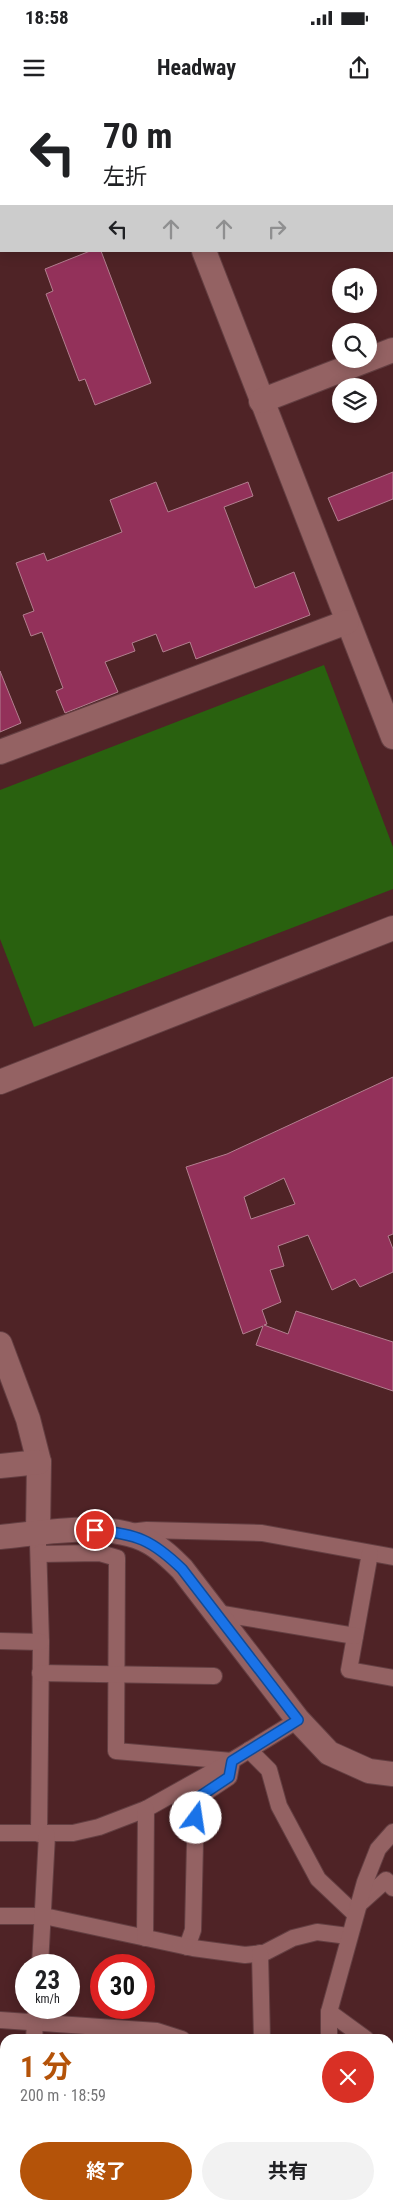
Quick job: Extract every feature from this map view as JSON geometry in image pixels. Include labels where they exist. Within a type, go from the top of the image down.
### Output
[{"type":"street","points":[[204,252],[393,737]]},
{"type":"street","points":[[261,401],[393,350]]},
{"type":"street","points":[[0,752],[347,622]]},
{"type":"street","points":[[0,1082],[393,928]]},
{"type":"street","points":[[0,1344],[28,1418],[39,1462],[38,1543],[44,1916],[41,1954]]},
{"type":"street","points":[[0,1466],[39,1462]]},
{"type":"street","points":[[38,1543],[95,1530],[126,1533],[147,1530],[262,1533],[393,1557]]},
{"type":"street","points":[[126,1533],[148,1542],[165,1552],[182,1569],[298,1720],[329,1753],[369,1770],[393,1774]]},
{"type":"street","points":[[0,1537],[100,1553],[117,1558],[116,1751],[232,1761]]},
{"type":"street","points":[[370,1553],[349,1670],[393,1678]]},
{"type":"street","points":[[217,1613],[355,1636]]},
{"type":"street","points":[[0,1641],[40,1642]]},
{"type":"street","points":[[40,1673],[214,1676]]},
{"type":"street","points":[[0,1833],[73,1833],[99,1827],[146,1808],[232,1761],[298,1720]]},
{"type":"street","points":[[249,1750],[269,1770],[279,1806],[318,1879],[356,1910]]},
{"type":"street","points":[[187,1947],[194,1930],[196,1799],[229,1777],[232,1761]]},
{"type":"street","points":[[145,1938],[146,1808]]},
{"type":"street","points":[[329,2034],[329,2012],[356,1910],[378,1849],[393,1832]]},
{"type":"street","points":[[356,1910],[391,1880]]},
{"type":"street","points":[[0,1916],[44,1916],[187,1947],[245,1955],[260,1953],[293,1938],[318,1932],[348,1936]]},
{"type":"street","points":[[260,1953],[262,2034]]},
{"type":"street","points":[[329,2012],[359,2034]]},
{"type":"street","points":[[0,2020],[15,2018]]},
{"type":"street","points":[[34,2034],[36,2019]]},
{"type":"street","points":[[54,2019],[122,2034],[157,2031],[166,2034]]},
{"type":"green space","points":[[324,665],[393,847],[393,889],[34,1027],[0,939],[0,790]]},
{"type":"building","points":[[88,252],[101,252],[151,383],[95,405],[85,379],[79,381],[46,294],[53,291],[45,269]]},
{"type":"building","points":[[393,472],[393,499],[338,521],[328,498]]},
{"type":"building","points":[[156,482],[168,512],[248,482],[253,496],[224,507],[255,588],[294,572],[310,615],[196,659],[190,642],[163,652],[156,634],[132,643],[135,651],[105,662],[118,692],[65,713],[56,691],[63,688],[42,632],[31,636],[23,615],[34,611],[16,563],[44,553],[47,561],[122,532],[110,500]]},
{"type":"building","points":[[0,671],[21,723],[0,732]]},
{"type":"building","points":[[393,1077],[393,1234],[388,1236],[393,1249],[393,1272],[360,1287],[355,1279],[332,1290],[308,1235],[278,1246],[284,1266],[270,1270],[281,1302],[262,1310],[267,1324],[264,1325],[288,1334],[296,1311],[393,1342],[393,1391],[256,1345],[263,1326],[243,1334],[186,1167],[227,1154]],"holes":[[[284,1178],[295,1204],[251,1219],[244,1197]]]},
{"type":"route","points":[[95,1530],[126,1533],[148,1542],[165,1552],[182,1569],[298,1720],[232,1761],[229,1777],[196,1799],[196,1818]]}]
